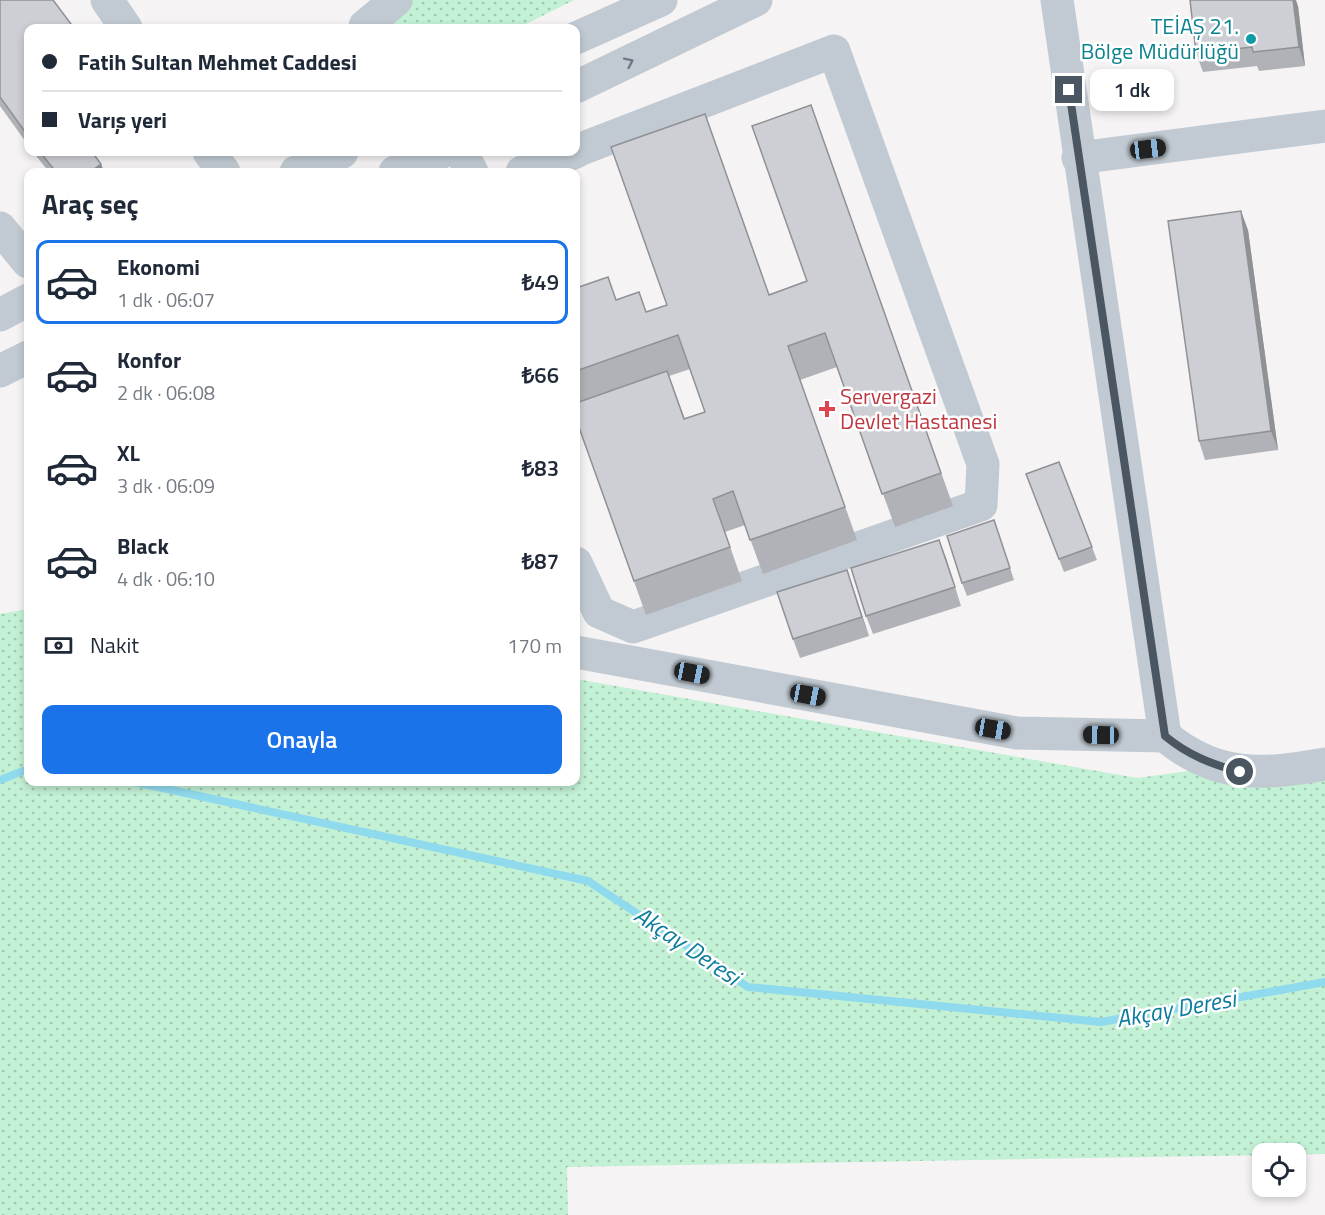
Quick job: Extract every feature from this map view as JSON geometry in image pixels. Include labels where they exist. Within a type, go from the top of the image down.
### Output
[{"type":"street","points":[[106,0],[123,24]]},
{"type":"street","points":[[362,18],[396,0]]},
{"type":"street","points":[[580,36],[661,0]]},
{"type":"street","points":[[580,85],[756,0]]},
{"type":"street","points":[[1057,0],[1078,158],[1165,736]]},
{"type":"street","points":[[580,149],[834,51],[983,464],[981,505],[633,627],[599,612],[580,572]]},
{"type":"street","points":[[1078,158],[1325,126]]},
{"type":"street","points":[[305,168],[333,156]]},
{"type":"street","points":[[405,168],[433,156]]},
{"type":"street","points":[[532,168],[563,156]]},
{"type":"street","points":[[0,228],[24,257]]},
{"type":"street","points":[[0,315],[24,302]]},
{"type":"street","points":[[0,371],[24,359]]},
{"type":"street","points":[[580,653],[1017,733],[1165,736],[1185,752],[1212,764],[1240,772],[1273,773],[1325,764]]},
{"type":"green space","points":[[406,0],[574,0],[526,24],[380,24]]},
{"type":"green space","points":[[24,610],[24,786],[580,786],[580,680],[1137,778],[1325,753],[1325,1154],[1306,1154],[1306,1143],[1252,1143],[1252,1155],[567,1167],[568,1215],[0,1215],[0,614]]},
{"type":"building","points":[[0,0],[53,0],[71,24],[24,24],[24,130],[0,97]]},
{"type":"building","name":"TEİAŞ 21. Bölge Müdürlüğü","points":[[1190,0],[1293,0],[1299,47],[1253,52],[1252,47],[1196,53]]},
{"type":"building","points":[[811,105],[941,473],[882,494],[825,333],[788,346],[845,507],[750,540],[733,491],[713,499],[730,547],[634,581],[580,430],[580,402],[667,371],[684,419],[705,412],[678,335],[580,370],[580,287],[608,277],[616,300],[639,292],[646,312],[667,305],[611,147],[705,114],[769,295],[807,281],[752,126]]},
{"type":"building","points":[[43,156],[95,156],[101,164],[96,168],[53,168]]},
{"type":"building","points":[[1241,211],[1271,431],[1199,441],[1168,221]]},
{"type":"building","points":[[1059,462],[1092,547],[1059,559],[1026,474]]},
{"type":"building","points":[[994,520],[1010,568],[962,583],[947,536]]},
{"type":"building","points":[[939,540],[955,587],[866,616],[851,568]]},
{"type":"building","points":[[847,570],[862,617],[793,639],[777,592]]},
{"type":"waterway","name":"Akçay Deresi","points":[[0,780],[24,771]]},
{"type":"waterway","name":"Akçay Deresi","points":[[153,786],[588,881],[748,987],[1101,1022],[1325,982]]},
{"type":"place","name":"TEİAŞ 21. Bölge Müdürlüğü","points":[[1251,39]]},
{"type":"place","name":"Servergazi Devlet Hastanesi","points":[[827,409]]},
{"type":"route","points":[[1069,90],[1165,736],[1185,752],[1212,764],[1240,772]]}]
